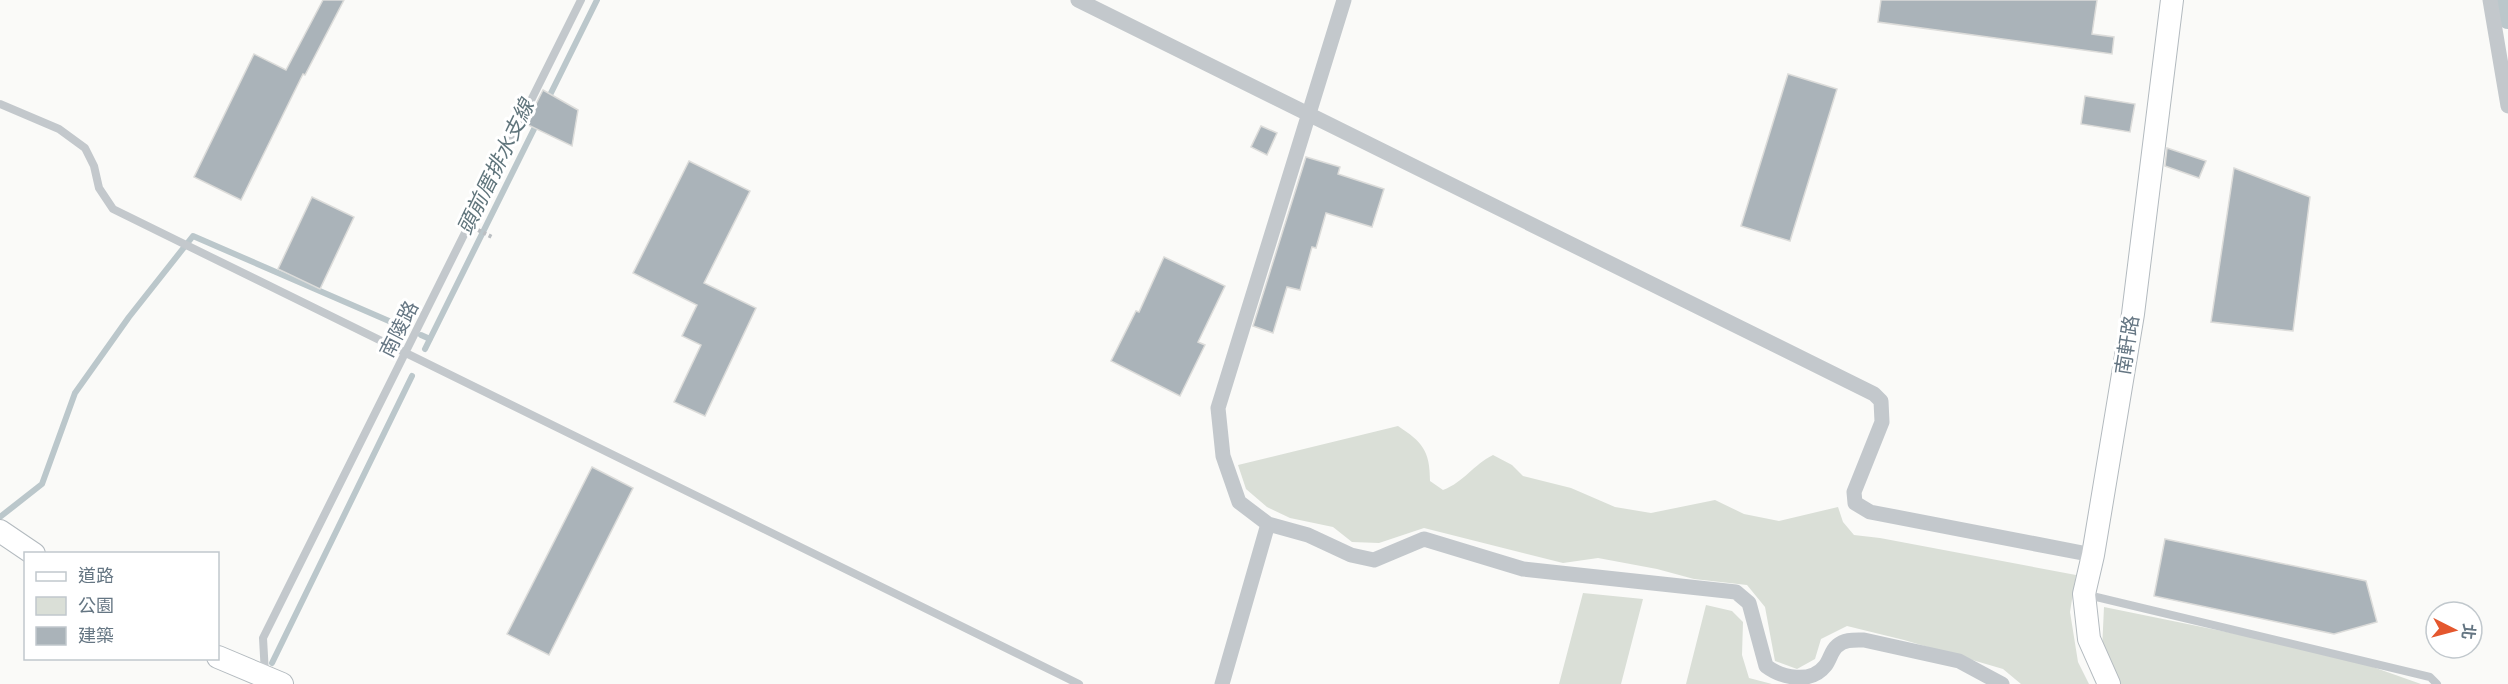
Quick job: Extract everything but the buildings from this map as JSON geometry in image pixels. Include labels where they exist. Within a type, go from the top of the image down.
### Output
[{"type":"street","points":[[1078,0],[1874,394],[1881,401],[1882,422],[1854,492],[1855,503],[1870,512],[2093,555]]},
{"type":"street","points":[[1344,0],[1218,408],[1223,456],[1239,502],[1268,524],[1308,535],[1351,555],[1374,560],[1424,539],[1523,568],[1736,592],[1749,603],[1766,666],[1778,674],[1793,677],[1813,676],[1825,666],[1837,646],[1849,640],[1864,640],[1959,661],[2002,684]]},
{"type":"street","name":"南軒路","points":[[2109,684],[2089,639],[2084,594],[2093,555],[2133,314],[2172,0]]},
{"type":"street","points":[[2490,0],[2508,106]]},
{"type":"street","points":[[1222,684],[1268,524]]},
{"type":"street","points":[[0,531],[31,552]]},
{"type":"street","points":[[219,657],[270,682]]},
{"type":"lane","name":"南陵路","points":[[270,682],[263,638],[581,0]]},
{"type":"lane","points":[[0,104],[59,129],[85,148],[94,166],[99,188],[113,209],[1079,684]]},
{"type":"lane","points":[[2084,594],[2430,677],[2437,684]]},
{"type":"green space","points":[[1398,426],[1419,442],[1426,454],[1430,481],[1443,490],[1457,483],[1493,455],[1512,465],[1523,476],[1571,488],[1615,507],[1651,513],[1715,500],[1744,514],[1779,521],[1838,507],[1843,522],[1854,535],[2076,575],[2070,612],[2078,662],[2089,684],[2021,684],[2003,669],[1847,626],[1821,639],[1815,659],[1797,669],[1775,661],[1765,607],[1747,585],[1694,579],[1657,569],[1598,558],[1563,563],[1424,528],[1379,543],[1352,542],[1333,527],[1290,518],[1267,507],[1246,489],[1238,465]]},
{"type":"green space","points":[[1583,593],[1643,599],[1621,684],[1559,684]]},
{"type":"green space","points":[[1706,605],[1732,611],[1743,622],[1742,655],[1749,678],[1772,684],[1686,684]]},
{"type":"green space","points":[[2104,607],[2339,655],[2421,684],[2118,684],[2102,650]]},
{"type":"waterway","name":"頭前厝排水支線","points":[[547,101],[597,0]]},
{"type":"waterway","points":[[2504,0],[2508,19]]},
{"type":"waterway","name":"頭前厝排水支線","points":[[425,349],[538,121]]},
{"type":"waterway","points":[[0,517],[42,484],[75,393],[129,317],[193,236],[389,321]]},
{"type":"waterway","points":[[421,335],[430,339]]},
{"type":"waterway","name":"頭前厝排水支線","points":[[272,663],[412,376]]}]
